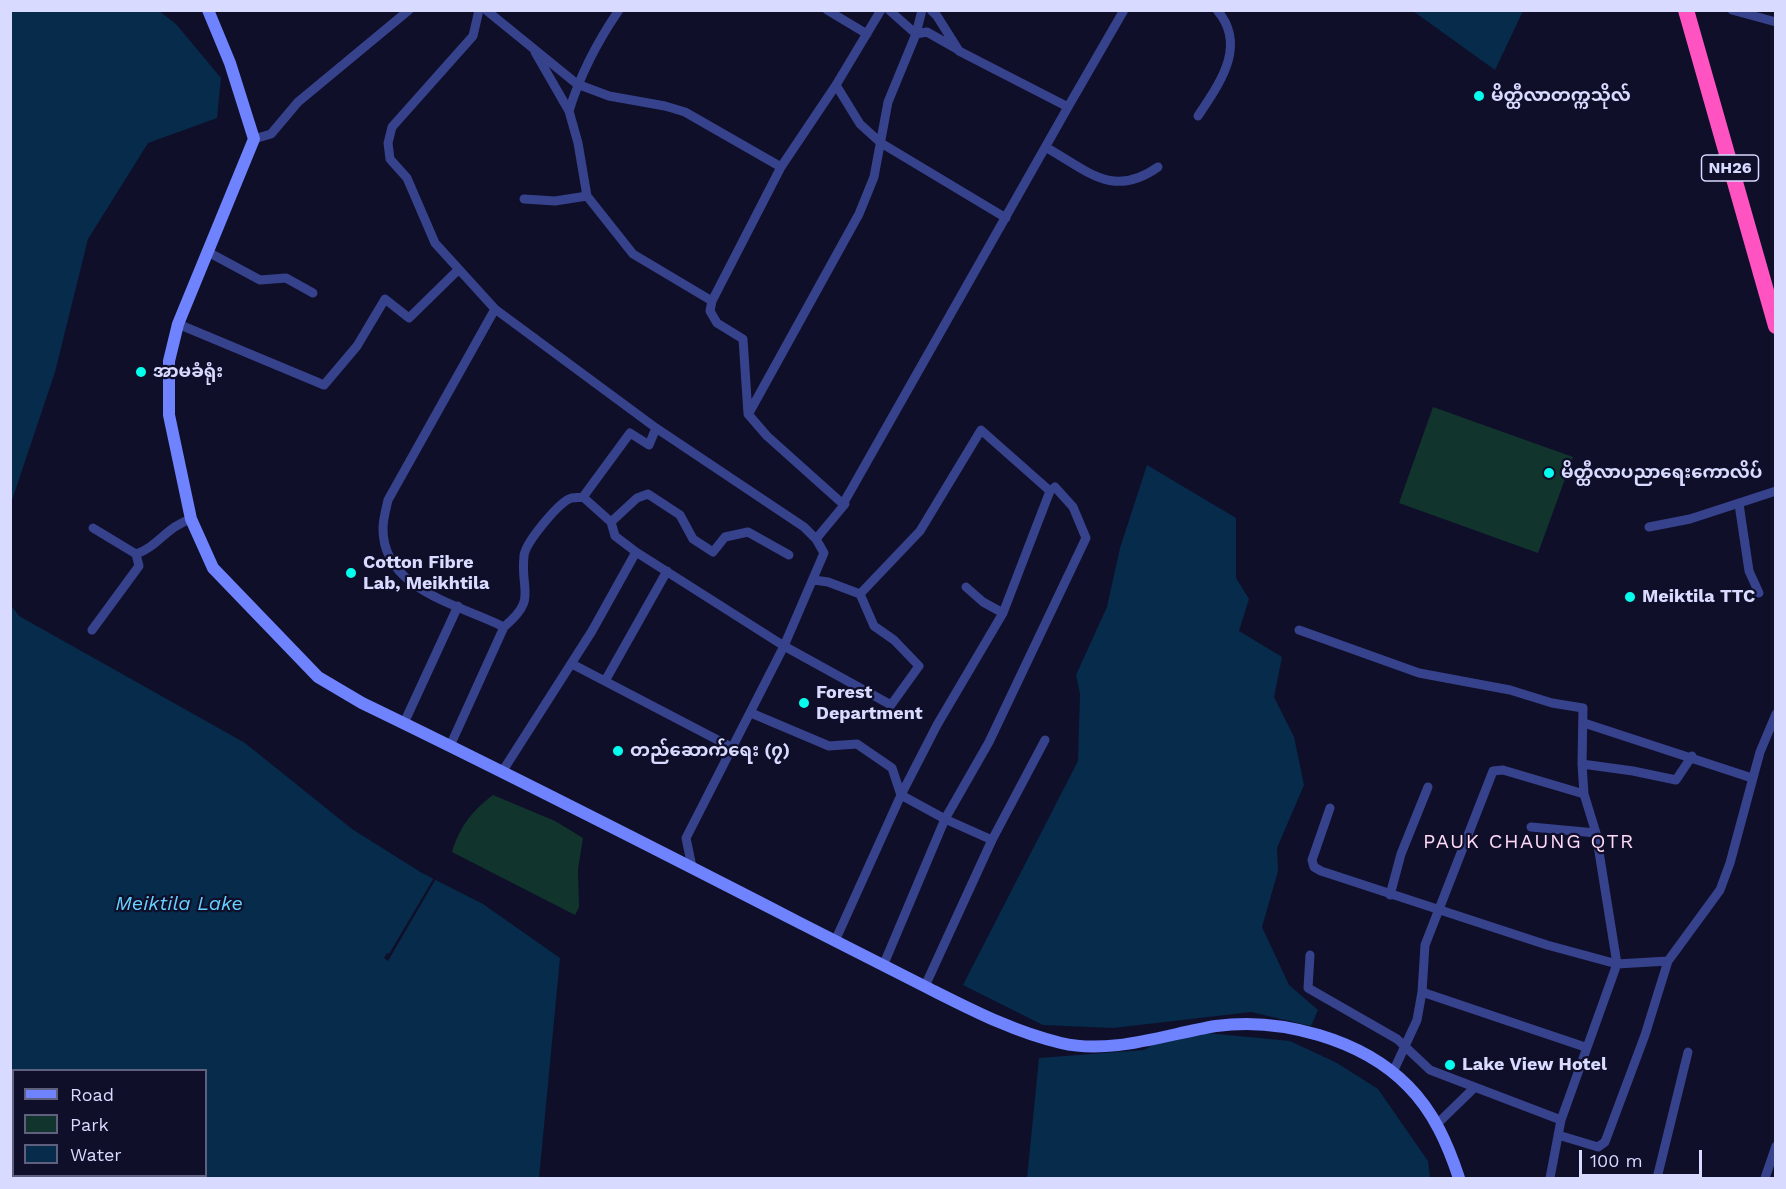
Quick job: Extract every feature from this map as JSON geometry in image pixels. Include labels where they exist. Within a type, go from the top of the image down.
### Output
[{"type":"highway","name":"NH26","points":[[1686,10],[1776,326]]},
{"type":"street","points":[[208,10],[230,63],[254,140],[177,324],[169,360],[169,415],[191,519],[213,568],[302,662],[332,687],[1009,1028],[1066,1044],[1125,1043],[1231,1024],[1269,1025],[1298,1030],[1344,1045],[1393,1072],[1410,1088],[1437,1124],[1459,1179]]},
{"type":"street","points":[[254,140],[272,134],[298,102],[409,10]]},
{"type":"street","points":[[479,10],[473,36],[392,127],[388,143],[390,159],[407,178],[435,243],[495,309],[656,428],[804,527],[816,539],[824,553],[784,646],[686,838],[692,867]]},
{"type":"street","points":[[486,10],[577,84],[609,96],[685,112],[781,167]]},
{"type":"street","points":[[569,111],[577,84],[599,39],[619,10]]},
{"type":"street","points":[[827,10],[867,34]]},
{"type":"street","points":[[843,504],[766,436],[748,414],[743,339],[717,322],[710,311],[712,301],[781,167],[836,85],[881,10]]},
{"type":"street","points":[[889,10],[916,33],[927,32],[1068,107]]},
{"type":"street","points":[[748,414],[859,214],[874,177],[888,102],[916,33],[922,10]]},
{"type":"street","points":[[816,539],[843,504],[1124,10]]},
{"type":"street","points":[[1198,116],[1220,83],[1232,52],[1230,32],[1217,10]]},
{"type":"street","points":[[1732,10],[1776,22]]},
{"type":"street","points":[[927,32],[936,12]]},
{"type":"street","points":[[936,12],[959,51]]},
{"type":"street","points":[[532,47],[569,111],[578,143],[587,196],[633,254],[712,301]]},
{"type":"street","points":[[836,85],[860,124],[881,143],[1006,218]]},
{"type":"street","points":[[1047,148],[1103,180],[1123,182],[1140,180],[1158,167]]},
{"type":"street","points":[[524,199],[555,201],[587,196]]},
{"type":"street","points":[[208,252],[260,280],[286,279],[313,293]]},
{"type":"street","points":[[177,324],[324,385],[357,346],[385,300],[409,318],[458,270]]},
{"type":"street","points":[[495,309],[388,500],[383,529],[389,554],[405,578],[430,594],[504,627]]},
{"type":"street","points":[[450,746],[504,627],[519,614],[528,594],[524,554],[538,530],[570,499],[583,497],[630,433],[649,445],[656,428]]},
{"type":"street","points":[[860,594],[920,531],[981,430],[1050,491]]},
{"type":"street","points":[[835,941],[901,795],[937,725],[1003,613],[1050,491],[1055,487],[1073,507],[1086,538],[989,742],[945,819],[883,966]]},
{"type":"street","points":[[1649,527],[1690,519],[1776,491]]},
{"type":"street","points":[[610,522],[637,498],[648,494],[680,515],[693,539],[713,552],[724,537],[748,532],[789,555]]},
{"type":"street","points":[[583,497],[610,522],[615,536],[636,552],[784,646],[891,705],[919,666],[894,640],[874,626],[860,594],[828,582],[814,580]]},
{"type":"street","points":[[1739,504],[1749,571],[1759,593]]},
{"type":"street","points":[[136,554],[148,550],[174,524],[191,519]]},
{"type":"street","points":[[92,630],[139,566],[136,554],[93,528]]},
{"type":"street","points":[[502,772],[572,664],[636,552]]},
{"type":"street","points":[[605,681],[667,571]]},
{"type":"street","points":[[966,587],[983,602],[1003,613]]},
{"type":"street","points":[[404,723],[458,606]]},
{"type":"street","points":[[1299,630],[1419,673],[1510,690],[1552,703],[1583,708],[1584,794],[1596,833],[1617,964],[1585,1047],[1561,1120],[1550,1179]]},
{"type":"street","points":[[572,664],[733,748]]},
{"type":"street","points":[[751,712],[830,746],[857,744],[892,768],[901,795],[945,819],[993,840]]},
{"type":"street","points":[[1558,1135],[1598,1147],[1605,1142],[1645,1035],[1668,961],[1720,890],[1730,863],[1752,778],[1776,714]]},
{"type":"street","points":[[1584,723],[1643,744],[1692,756],[1752,778]]},
{"type":"street","points":[[924,986],[993,840],[1046,740]]},
{"type":"street","points":[[1582,764],[1676,780],[1692,756]]},
{"type":"street","points":[[1393,1072],[1417,1020],[1422,992],[1425,945],[1438,908],[1461,860],[1493,771],[1503,770],[1584,794]]},
{"type":"street","points":[[1390,895],[1401,854],[1428,787]]},
{"type":"street","points":[[1330,808],[1312,860],[1314,867],[1340,879],[1438,908],[1547,945],[1617,964],[1668,961]]},
{"type":"street","points":[[1531,827],[1596,833]]},
{"type":"street","points":[[1310,955],[1308,988],[1397,1039],[1405,1049],[1430,1070],[1561,1120]]},
{"type":"street","points":[[1422,992],[1585,1047]]},
{"type":"street","points":[[1657,1179],[1688,1052]]},
{"type":"street","points":[[1437,1124],[1474,1088]]},
{"type":"street","points":[[1765,1179],[1776,1146]]},
{"type":"green space","points":[[1433,407],[1573,457],[1538,553],[1399,503]]},
{"type":"green space","points":[[493,795],[555,821],[583,838],[578,869],[579,907],[575,915],[452,852],[468,820]]},
{"type":"water","points":[[11,10],[159,11],[176,24],[221,78],[217,118],[148,143],[88,239],[55,372],[11,503]]},
{"type":"water","points":[[1413,11],[1523,11],[1495,70]]},
{"type":"water","points":[[1147,465],[1236,518],[1236,578],[1249,599],[1239,631],[1282,657],[1274,697],[1294,737],[1304,785],[1277,848],[1278,871],[1262,927],[1289,985],[1318,1010],[1311,1026],[1251,1012],[1113,1028],[1043,1025],[963,985],[1078,761],[1080,694],[1076,675],[1107,607],[1120,548]]},
{"type":"water","name":"Meiktila Lake","points":[[10,604],[19,616],[245,743],[352,829],[422,873],[483,904],[560,958],[539,1178],[11,1178]]},
{"type":"water","points":[[1207,1033],[1290,1041],[1337,1063],[1378,1089],[1428,1161],[1430,1178],[1027,1178],[1039,1058],[1144,1050],[1162,1040]]},
{"type":"pier","points":[[435,876],[437,877],[388,961],[384,958],[387,953],[389,954]]},
{"type":"place","name":"မိတ္ထီလာတက္ကသိုလ်","points":[[1479,96]]},
{"type":"place","name":"အာမခံရုံး","points":[[141,372]]},
{"type":"place","name":"မိတ္ထီလာပညာရေးကောလိပ်","points":[[1549,473]]},
{"type":"place","name":"Cotton Fibre Lab, Meikhtila","points":[[351,573]]},
{"type":"place","name":"Meiktila TTC","points":[[1630,597]]},
{"type":"place","name":"Forest Department","points":[[804,703]]},
{"type":"place","name":"တည်ဆောက်ရေး (၇)","points":[[618,751]]},
{"type":"place","name":"Lake View Hotel","points":[[1450,1065]]},
{"type":"district","name":"PAUK CHAUNG QTR","points":[[1529,842]]}]
